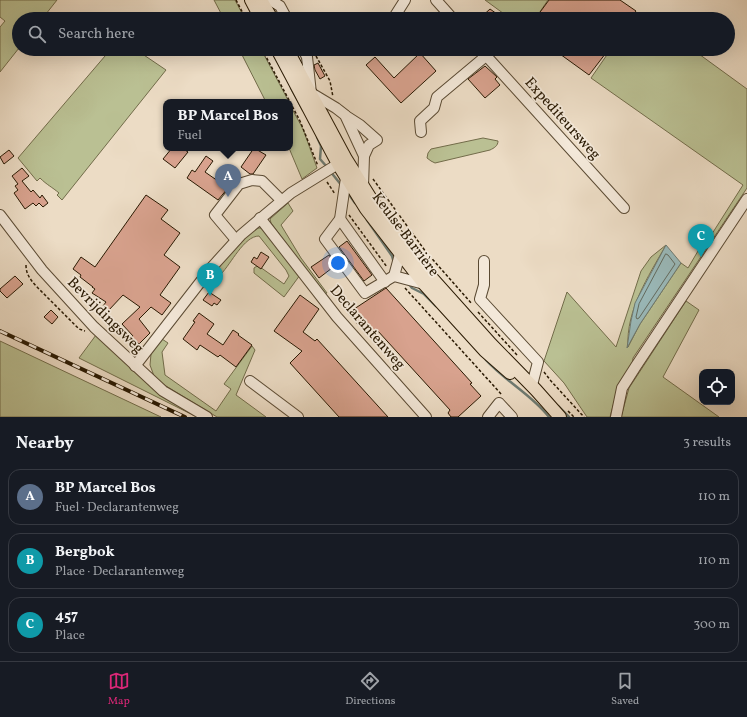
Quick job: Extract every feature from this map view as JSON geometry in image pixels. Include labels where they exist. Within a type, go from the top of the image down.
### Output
[{"type":"main road","points":[[251,0],[257,12]]},
{"type":"main road","points":[[262,0],[268,12]]},
{"type":"main road","name":"Keulse Barrière","points":[[281,56],[346,178],[366,209],[400,254],[424,284],[485,350],[534,395],[551,407],[562,412]]},
{"type":"main road","name":"Keulse Barrière","points":[[292,56],[346,159],[378,210],[414,258],[491,344],[551,407]]},
{"type":"street","points":[[270,0],[280,6],[283,12]]},
{"type":"street","points":[[397,12],[405,0]]},
{"type":"street","points":[[436,0],[447,12]]},
{"type":"street","points":[[306,56],[311,94],[336,108],[360,125],[377,140],[368,145],[364,161],[362,186]]},
{"type":"street","points":[[421,132],[420,121],[434,108],[437,97],[479,56]]},
{"type":"street","name":"Expediteursweg","points":[[487,56],[624,208]]},
{"type":"street","points":[[345,115],[364,161]]},
{"type":"street","points":[[135,366],[212,267],[236,240],[290,193],[338,164]]},
{"type":"street","points":[[346,178],[340,219],[326,239],[365,293],[394,276],[400,254]]},
{"type":"street","points":[[236,240],[215,215],[240,184],[252,180],[262,181],[281,200]]},
{"type":"street","points":[[616,417],[622,388],[747,199]]},
{"type":"street","name":"Bevrijdingsweg","points":[[0,216],[65,296],[94,327],[163,391],[207,417]]},
{"type":"street","name":"Declarantenweg","points":[[260,218],[337,317],[426,417]]},
{"type":"street","points":[[340,219],[385,282]]},
{"type":"street","points":[[484,261],[484,285],[480,299],[538,362],[532,386]]},
{"type":"street","points":[[394,276],[424,284]]},
{"type":"street","points":[[250,381],[298,417]]},
{"type":"street","points":[[488,417],[499,403],[512,417]]},
{"type":"path","points":[[236,0],[242,12]]},
{"type":"path","points":[[266,56],[288,99]]},
{"type":"path","points":[[316,56],[330,81],[336,108]]},
{"type":"path","points":[[364,161],[426,252],[520,358]]},
{"type":"path","points":[[33,258],[26,264],[26,271],[36,286],[79,329],[84,332],[94,327]]},
{"type":"path","points":[[394,276],[506,400]]},
{"type":"path","points":[[538,362],[550,381],[584,417]]},
{"type":"path","points":[[562,412],[574,417]]},
{"type":"green space","points":[[0,0],[57,0],[48,12],[12,12],[13,56],[0,72],[0,27],[5,21],[0,17]]},
{"type":"green space","points":[[214,0],[235,0],[241,12],[220,12]]},
{"type":"green space","points":[[485,0],[548,0],[540,12],[501,12]]},
{"type":"green space","points":[[105,56],[145,56],[166,70],[62,200],[57,195],[59,193],[40,178],[37,181],[18,158]]},
{"type":"green space","points":[[243,56],[265,56],[287,99],[264,99]]},
{"type":"green space","points":[[606,56],[702,56],[747,89],[747,188],[633,358],[632,367],[616,395],[610,417],[587,417],[564,383],[544,361],[567,292],[616,347],[641,271],[651,257],[666,245],[634,307],[628,333],[628,347],[640,324],[681,263],[688,268],[698,251],[710,237],[743,185],[591,78]]},
{"type":"green space","points":[[293,111],[303,129],[317,168],[302,179],[290,151],[293,151]]},
{"type":"green space","points":[[483,138],[498,141],[494,148],[490,150],[435,163],[427,158],[431,149]]},
{"type":"green space","points":[[288,203],[293,211],[281,225],[301,258],[327,293],[324,294],[271,223],[270,219]]},
{"type":"green space","points":[[257,228],[262,228],[300,275],[284,297],[254,273],[254,268],[257,266],[260,267],[284,284],[289,276],[259,236],[253,237],[243,245],[221,274],[217,275],[214,273],[213,268],[223,256]]},
{"type":"green space","points":[[686,301],[699,310],[663,377],[699,403],[699,405],[702,405],[719,417],[621,417],[629,388]]},
{"type":"green space","points":[[96,335],[153,388],[202,417],[197,417],[79,358]]},
{"type":"green space","points":[[162,339],[168,343],[162,352],[165,375],[216,411],[231,389],[224,384],[252,346],[255,350],[236,395],[266,417],[217,417],[161,383],[154,376],[150,365],[151,354]]},
{"type":"green space","points":[[0,341],[161,417],[0,417]]},
{"type":"water","points":[[666,245],[681,263],[640,324],[627,348],[635,303]]},
{"type":"building","points":[[549,0],[620,0],[636,11],[635,12],[540,12]]},
{"type":"building","points":[[490,9],[494,12],[487,12]]},
{"type":"building","points":[[417,56],[423,56],[436,71],[401,103],[366,65],[375,57],[394,78]]},
{"type":"building","points":[[563,56],[604,56],[589,75]]},
{"type":"building","points":[[318,63],[325,76],[320,79],[314,65]]},
{"type":"building","points":[[485,66],[497,77],[495,79],[500,85],[485,98],[468,79]]},
{"type":"building","points":[[9,150],[14,156],[4,164],[0,157]]},
{"type":"building","points":[[170,151],[188,152],[175,168],[163,159]]},
{"type":"building","points":[[252,151],[259,151],[266,155],[253,174],[250,174],[241,167]]},
{"type":"building","points":[[206,156],[213,161],[205,172],[228,188],[218,200],[187,178],[192,170],[195,172]]},
{"type":"building","points":[[22,168],[29,176],[22,181],[31,192],[33,190],[40,198],[42,195],[48,203],[43,207],[39,203],[36,206],[33,203],[25,209],[14,193],[18,190],[15,186],[18,184],[12,176]]},
{"type":"building","points":[[146,195],[168,210],[161,219],[180,233],[164,255],[180,267],[160,295],[171,303],[162,315],[151,307],[139,319],[150,333],[139,344],[122,324],[140,307],[123,295],[108,311],[103,306],[106,302],[92,293],[95,289],[80,277],[81,275],[73,269],[81,257],[95,267]]},
{"type":"building","points":[[347,241],[372,275],[364,281],[339,247]]},
{"type":"building","points":[[261,252],[269,257],[261,269],[251,262],[254,257],[257,259]]},
{"type":"building","points":[[329,255],[336,265],[319,278],[311,267]]},
{"type":"building","points":[[15,276],[23,284],[7,298],[0,291],[0,289]]},
{"type":"building","points":[[386,288],[472,383],[470,384],[481,396],[458,417],[451,417],[448,413],[450,410],[377,330],[369,337],[348,313]]},
{"type":"building","points":[[209,292],[221,300],[217,305],[214,303],[212,306],[203,300]]},
{"type":"building","points":[[300,295],[319,309],[303,332],[315,341],[317,339],[388,417],[339,417],[290,363],[302,351],[274,331]]},
{"type":"building","points":[[51,310],[58,317],[52,324],[44,317]]},
{"type":"building","points":[[199,313],[214,324],[207,334],[223,345],[233,330],[252,345],[236,367],[220,355],[218,357],[200,345],[197,350],[183,339],[195,322],[193,321]]},
{"type":"waterway","points":[[291,88],[303,110]]},
{"type":"waterway","points":[[317,137],[321,146],[320,159],[327,167]]},
{"type":"waterway","points":[[330,171],[342,186]]},
{"type":"waterway","points":[[348,193],[355,203]]},
{"type":"waterway","points":[[367,220],[392,256],[394,263]]},
{"type":"waterway","points":[[408,283],[412,288],[424,294],[436,306]]},
{"type":"waterway","points":[[486,360],[501,375],[535,402],[549,417]]},
{"type":"waterway","points":[[558,406],[569,417]]},
{"type":"railway","points":[[0,331],[185,417]]},
{"type":"place","name":"BP Marcel Bos","points":[[228,197]]},
{"type":"place","name":"457","points":[[701,257]]},
{"type":"place","name":"Bergbok","points":[[210,296]]}]
